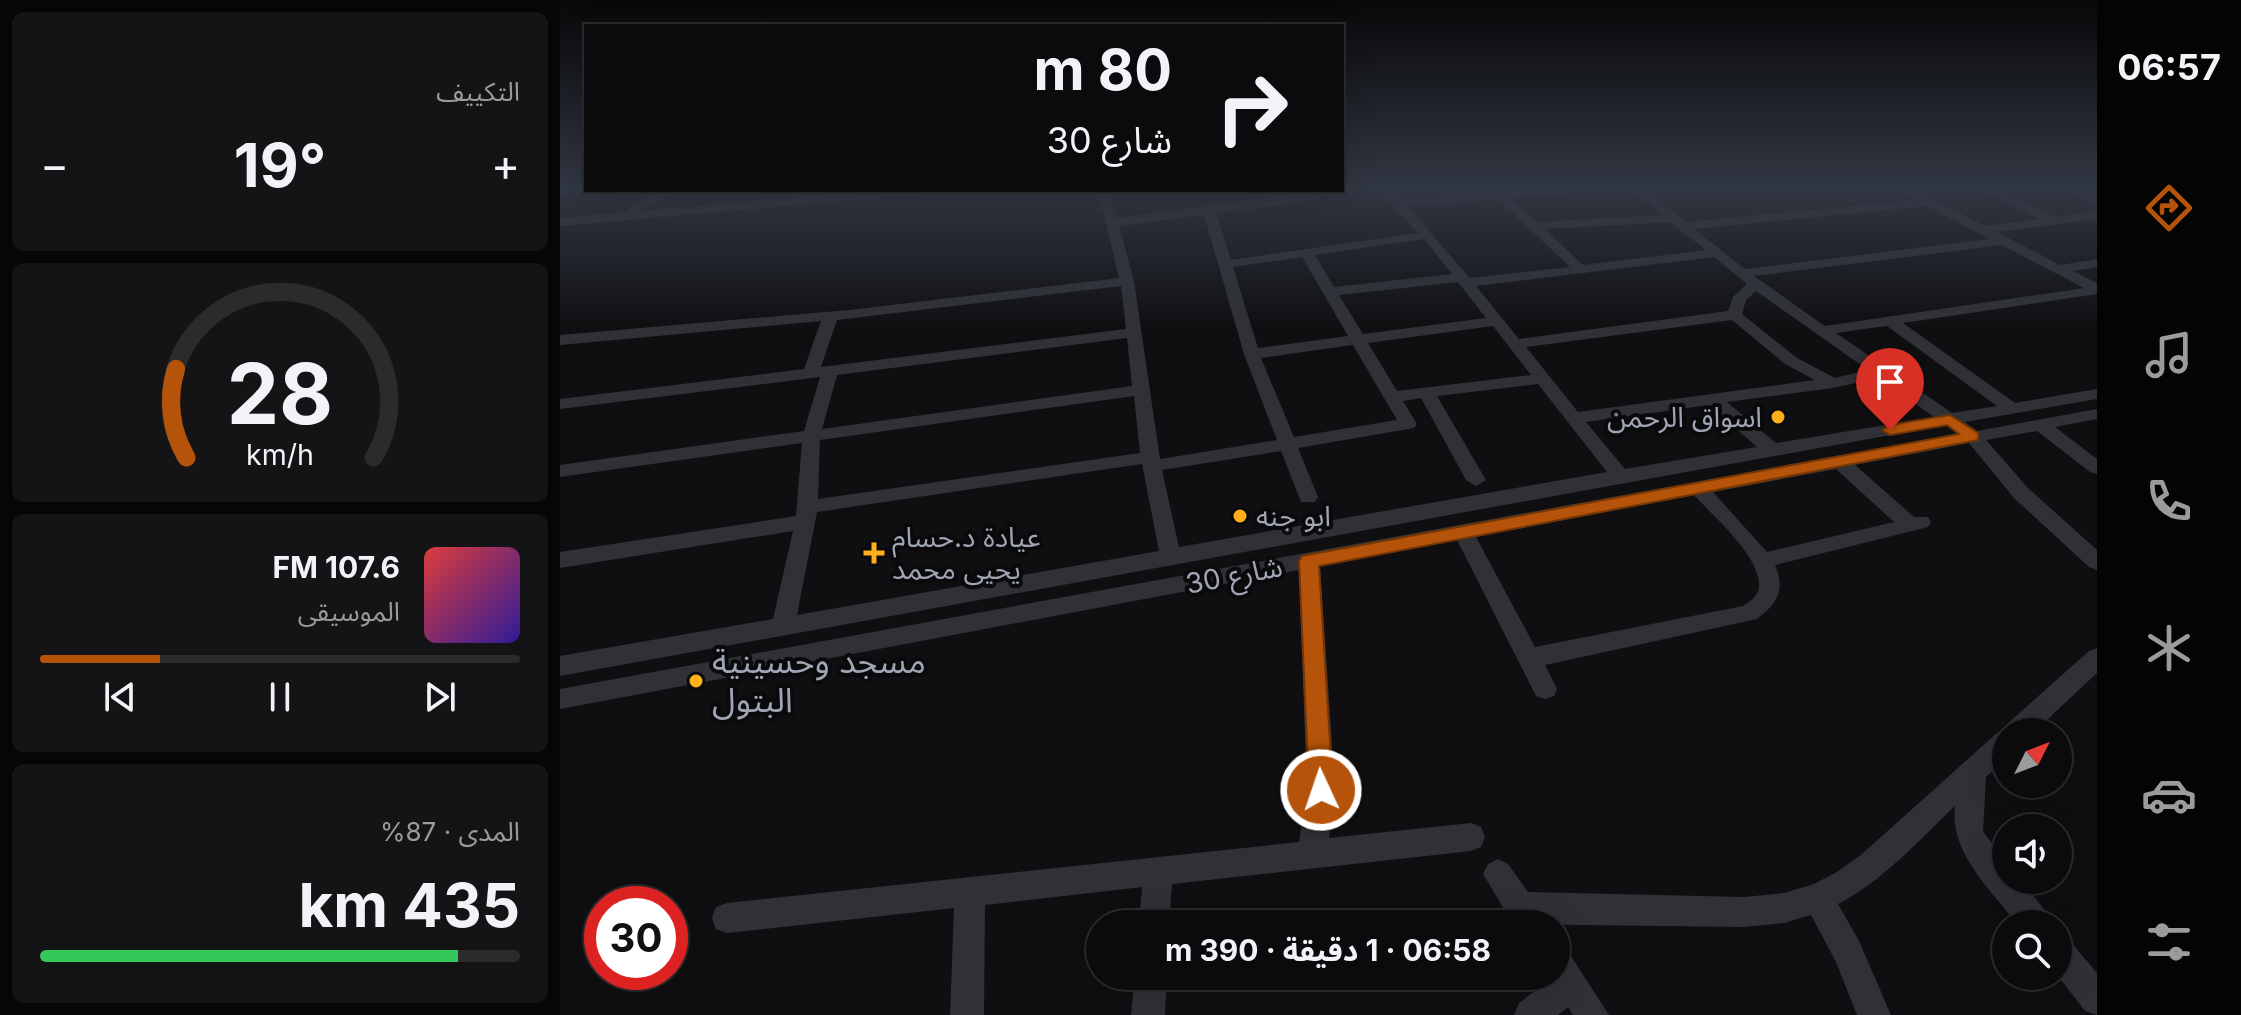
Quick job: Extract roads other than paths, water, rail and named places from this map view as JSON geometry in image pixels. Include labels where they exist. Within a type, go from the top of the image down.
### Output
[{"type":"street","points":[[1114,234],[1127,281],[1151,462],[1171,557]]},
{"type":"street","points":[[1218,234],[1252,354],[1308,497]]},
{"type":"street","points":[[1544,234],[1578,267]]},
{"type":"street","points":[[1695,234],[1757,285],[1878,373],[1973,436],[2021,493],[2097,562]]},
{"type":"street","points":[[1991,234],[2097,290]]},
{"type":"street","points":[[1228,264],[1427,235],[1620,476]]},
{"type":"street","points":[[1742,273],[2004,241]]},
{"type":"street","points":[[560,560],[806,515],[1151,462],[1289,445],[1408,424],[1306,252]]},
{"type":"street","points":[[1330,292],[1718,253]]},
{"type":"street","points":[[2058,269],[2097,263]]},
{"type":"street","points":[[560,340],[1127,281]]},
{"type":"street","points":[[1757,285],[1745,291],[1734,306],[1735,315],[1791,361],[1833,383]]},
{"type":"street","points":[[1821,331],[1892,323],[2097,290]]},
{"type":"street","points":[[783,626],[806,515],[811,437],[831,314]]},
{"type":"street","points":[[1515,344],[1735,315]]},
{"type":"street","points":[[1252,354],[1359,342],[1496,321]]},
{"type":"street","points":[[1892,323],[2011,420]]},
{"type":"street","points":[[560,404],[1133,333]]},
{"type":"street","points":[[1574,418],[1833,383],[1878,373]]},
{"type":"street","points":[[1392,397],[1543,378]]},
{"type":"street","points":[[560,471],[1141,390]]},
{"type":"street","points":[[1427,393],[1476,480]]},
{"type":"street","name":"شارع 30","points":[[560,699],[1973,436],[2011,420],[2097,394]]},
{"type":"street","points":[[1713,399],[1771,449]]},
{"type":"street","name":"شارع 30","points":[[560,666],[1771,449],[1985,414],[2040,424],[2097,414]]},
{"type":"street","points":[[2040,424],[2097,468]]},
{"type":"street","points":[[1762,561],[1915,523],[1839,461]]},
{"type":"street","points":[[1530,658],[1749,613],[1760,608],[1772,592],[1769,571],[1698,488]]},
{"type":"street","points":[[1463,532],[1545,689]]},
{"type":"street","points":[[1309,561],[1321,790],[1318,822],[1309,854]]},
{"type":"street","points":[[1048,579],[1043,595],[1051,609]]},
{"type":"street","points":[[993,620],[995,588]]},
{"type":"street","points":[[2031,718],[2097,658]]},
{"type":"street","points":[[1570,915],[1744,912],[1784,908],[1818,898],[1848,883],[1992,754]]},
{"type":"street","points":[[1973,771],[1967,824],[1970,838],[2025,910]]},
{"type":"street","points":[[727,918],[1471,837]]},
{"type":"street","points":[[1155,910],[1158,872]]},
{"type":"street","points":[[1498,874],[1521,910]]},
{"type":"street","points":[[967,1015],[970,893]]},
{"type":"street","points":[[1818,898],[1848,952],[1874,1015]]},
{"type":"street","points":[[2072,968],[2097,999]]},
{"type":"street","points":[[1570,982],[1592,1015]]},
{"type":"street","points":[[1148,1015],[1150,990]]},
{"type":"street","points":[[1531,1015],[1550,990]]},
{"type":"place","name":"اسواق الرحمن","points":[[1778,417]]},
{"type":"place","name":"ابو جنه","points":[[1240,516]]},
{"type":"place","name":"عيادة د.حسام يحيى محمد","points":[[874,553]]},
{"type":"place","name":"مسجد وحسينية البتول","points":[[696,681]]}]
